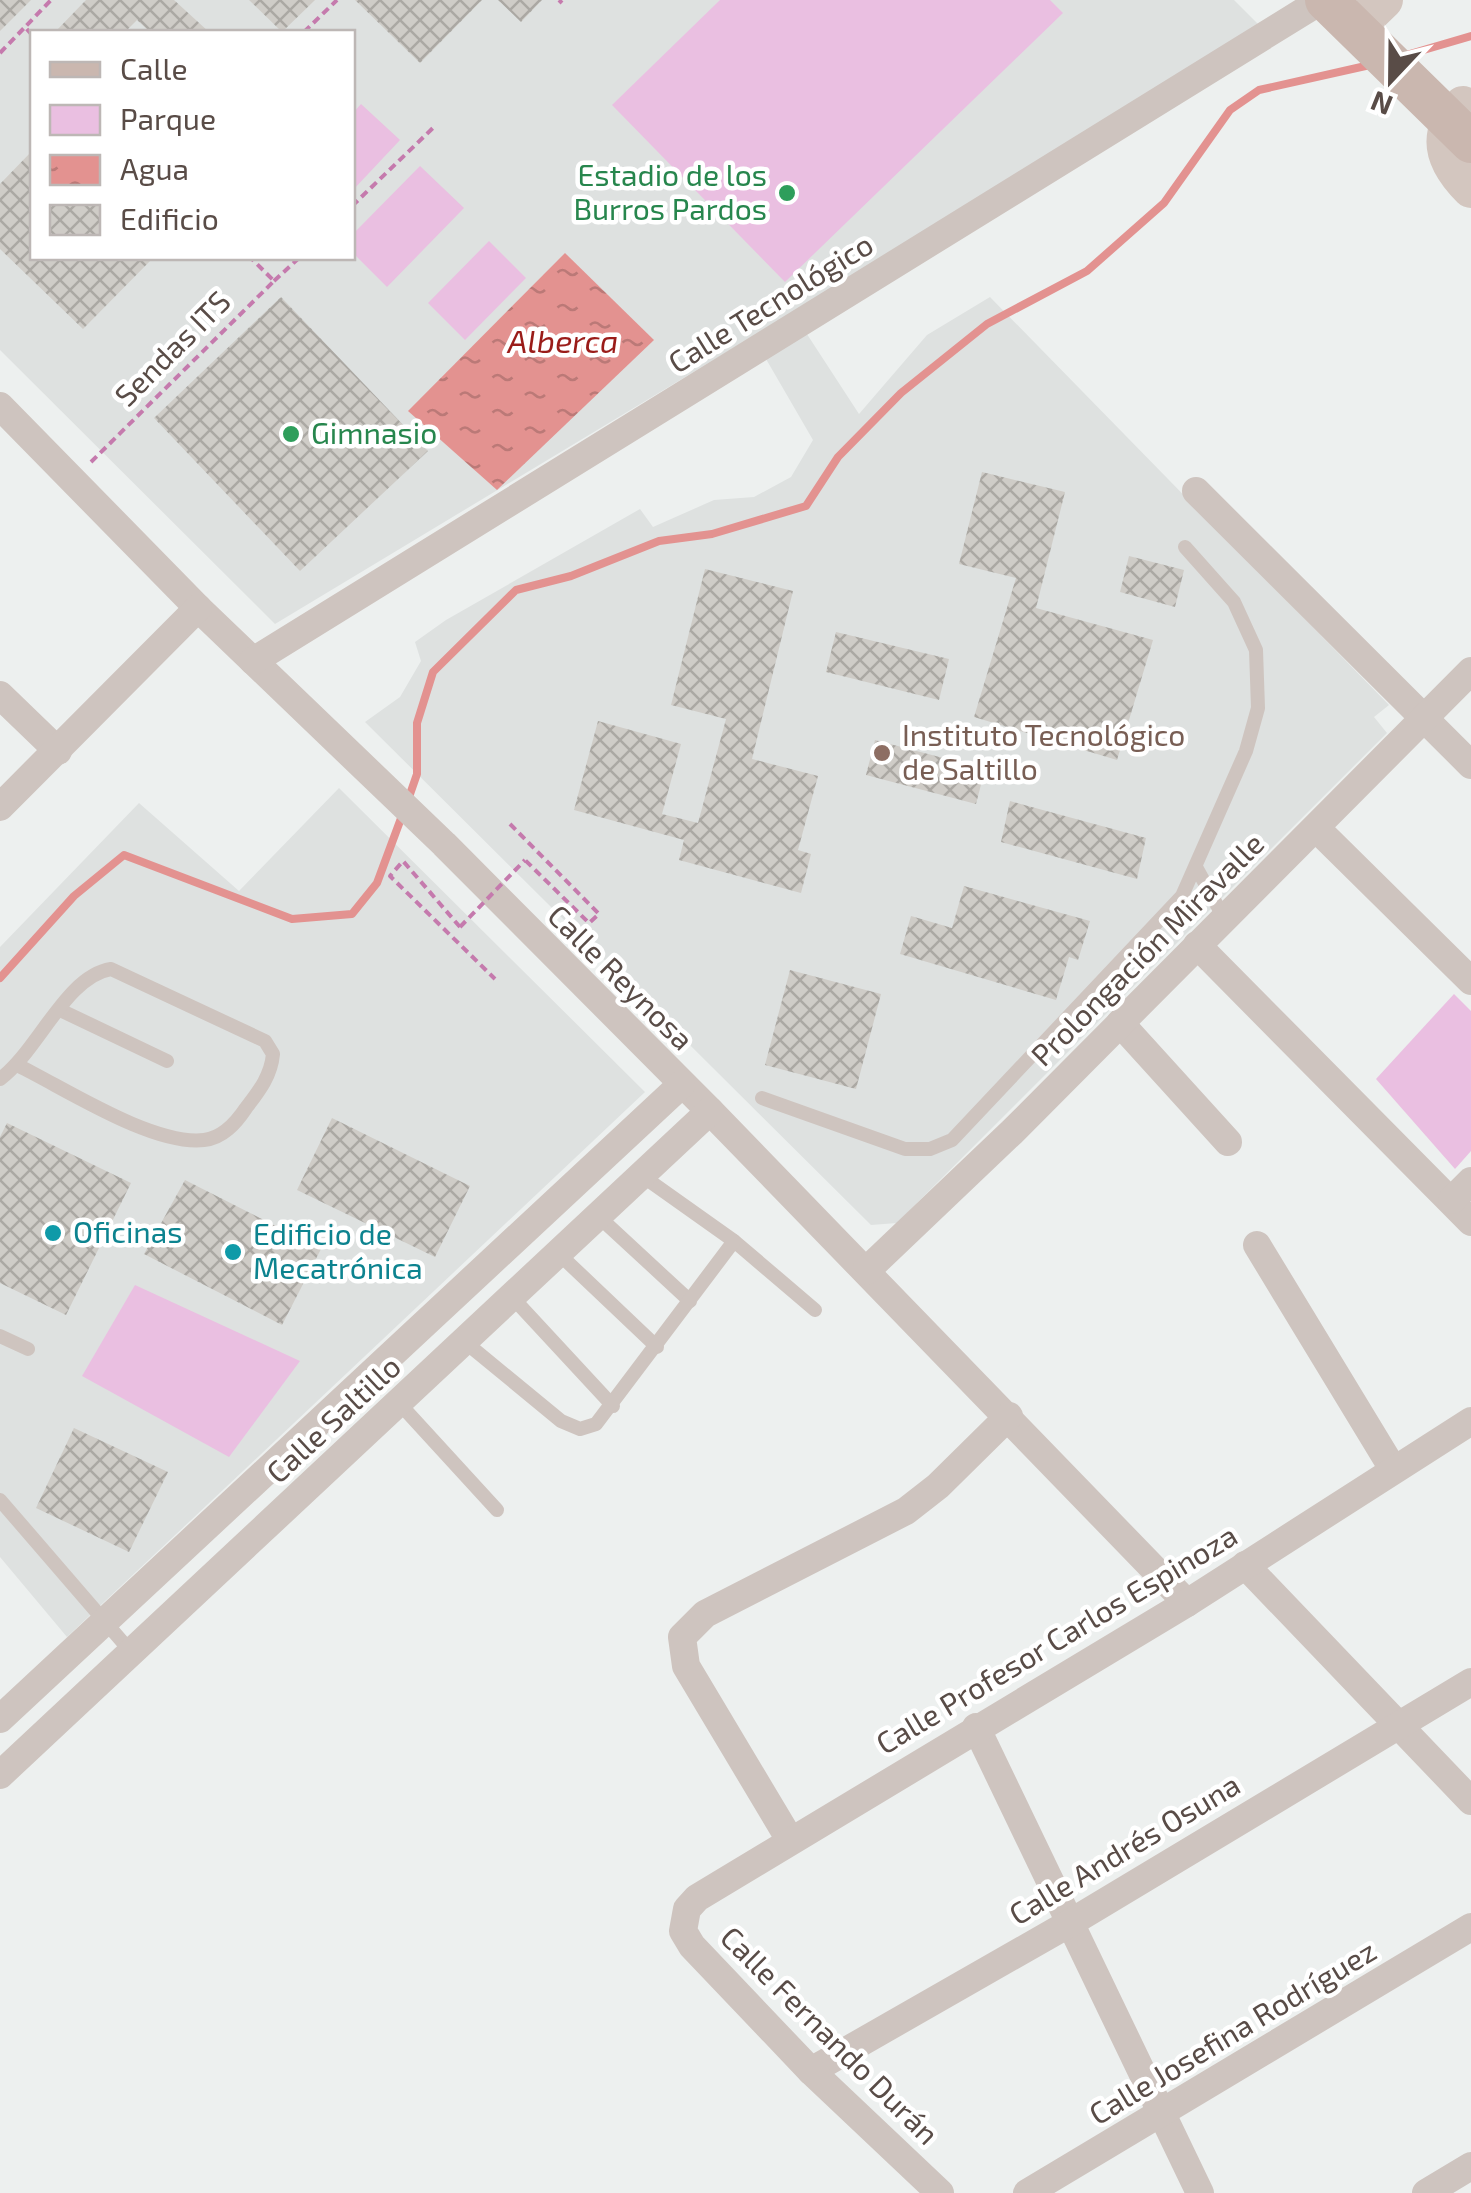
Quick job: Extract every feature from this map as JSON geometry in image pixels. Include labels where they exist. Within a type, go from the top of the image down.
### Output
[{"type":"main road","points":[[1360,15],[1454,108]]},
{"type":"street","name":"Calle Tecnológico","points":[[252,662],[1360,15]]},
{"type":"street","points":[[1454,108],[1442,138],[1471,190]]},
{"type":"street","name":"Calle Reynosa","points":[[0,406],[252,662],[444,844],[710,1110],[1187,1602]]},
{"type":"street","points":[[1196,491],[1471,765]]},
{"type":"street","points":[[0,808],[198,608]]},
{"type":"street","name":"Prolongación Miravalle","points":[[866,1272],[1471,671]]},
{"type":"street","points":[[0,695],[58,751]]},
{"type":"street","points":[[1316,828],[1471,981]]},
{"type":"street","points":[[1197,945],[1462,1190],[1471,1222]]},
{"type":"street","points":[[1120,1023],[1228,1142]]},
{"type":"street","name":"Calle Saltillo","points":[[0,1718],[682,1085]]},
{"type":"street","name":"Calle Saltillo","points":[[0,1775],[710,1110]]},
{"type":"street","points":[[1257,1245],[1393,1469]]},
{"type":"street","points":[[790,1840],[686,1666],[682,1637],[691,1625],[906,1510],[1010,1416]]},
{"type":"street","name":"Calle Profesor Carlos Espinoza","points":[[683,1919],[697,1898],[1187,1602],[1471,1421]]},
{"type":"street","points":[[1246,1565],[1471,1801]]},
{"type":"street","name":"Calle Andrés Osuna","points":[[811,2072],[1070,1923],[1471,1682]]},
{"type":"street","points":[[976,1726],[1200,2193]]},
{"type":"street","name":"Calle Fernando Durán","points":[[683,1919],[683,1932],[692,1946],[811,2072],[940,2193]]},
{"type":"street","name":"Calle Josefina Rodríguez","points":[[1027,2193],[1471,1927]]},
{"type":"street","points":[[1426,2193],[1471,2166]]},
{"type":"lane","points":[[762,1098],[904,1149],[930,1149],[952,1140],[1182,896],[1246,752],[1258,708],[1256,650],[1234,602],[1185,547]]},
{"type":"lane","points":[[1196,866],[1224,918]]},
{"type":"lane","points":[[0,1080],[19,1066],[80,984],[95,971],[111,969],[265,1041],[273,1054],[271,1069],[238,1120],[221,1135],[204,1140],[140,1126],[19,1066]]},
{"type":"lane","points":[[60,1010],[166,1061]]},
{"type":"lane","points":[[641,1175],[734,1241],[814,1310]]},
{"type":"lane","points":[[598,1216],[690,1302]]},
{"type":"lane","points":[[464,1342],[561,1421],[580,1429],[596,1424],[734,1241]]},
{"type":"lane","points":[[558,1254],[656,1347]]},
{"type":"lane","points":[[512,1297],[612,1406]]},
{"type":"lane","points":[[0,1336],[28,1349]]},
{"type":"lane","points":[[399,1404],[497,1510]]},
{"type":"lane","points":[[0,1500],[132,1653]]},
{"type":"path","points":[[0,53],[52,0]]},
{"type":"path","points":[[306,30],[337,0]]},
{"type":"path","points":[[25,27],[30,33]]},
{"type":"path","points":[[355,203],[435,126]]},
{"type":"path","points":[[253,260],[274,281]]},
{"type":"path","name":"Sendas ITS","points":[[103,450],[296,260]]},
{"type":"path","points":[[495,978],[390,876],[403,862],[460,927],[525,860],[589,923],[599,914],[510,824]]},
{"type":"shaded area","points":[[0,0],[1234,0],[1263,29],[275,624],[0,350]]},
{"type":"shaded area","name":"Instituto Tecnológico de Saltillo","points":[[990,297],[1389,705],[1374,717],[1387,733],[897,1223],[871,1225],[365,722],[400,697],[421,661],[415,642],[446,620],[640,509],[653,527],[714,500],[754,497],[791,477],[813,440],[766,359],[803,328],[859,414],[927,335]]},
{"type":"shaded area","points":[[339,788],[645,1092],[67,1637],[0,1557],[0,947],[139,803],[239,891]]},
{"type":"green space","name":"Estadio de los Burros Pardos","points":[[720,0],[1050,0],[1063,13],[785,282],[612,105]]},
{"type":"green space","points":[[361,104],[400,140],[355,188],[355,111]]},
{"type":"green space","points":[[420,166],[464,208],[387,287],[355,255],[355,232]]},
{"type":"green space","points":[[489,241],[526,278],[465,340],[428,303]]},
{"type":"green space","points":[[1454,994],[1471,1011],[1471,1151],[1455,1169],[1376,1079]]},
{"type":"green space","points":[[135,1285],[300,1361],[229,1457],[82,1376]]},
{"type":"water","name":"Alberca","points":[[565,253],[654,340],[497,490],[408,411]]},
{"type":"building","points":[[0,0],[31,0],[0,31]]},
{"type":"building","points":[[86,0],[174,0],[207,30],[148,30],[137,20],[127,30],[57,30]]},
{"type":"building","points":[[249,0],[315,0],[284,30]]},
{"type":"building","points":[[355,0],[482,0],[420,63]]},
{"type":"building","points":[[498,0],[542,0],[521,22]]},
{"type":"building","points":[[30,153],[30,260],[151,260],[83,329],[0,249],[0,184]]},
{"type":"building","name":"Gimnasio","points":[[281,297],[428,451],[300,571],[154,418]]},
{"type":"building","points":[[982,472],[1065,492],[1036,608],[1153,640],[1117,760],[974,717],[1016,578],[959,564]]},
{"type":"building","points":[[1129,556],[1184,570],[1175,607],[1120,592]]},
{"type":"building","points":[[705,569],[793,591],[752,759],[818,776],[798,850],[811,854],[801,893],[679,860],[684,840],[574,810],[598,721],[681,744],[662,814],[698,823],[726,719],[671,705]]},
{"type":"building","points":[[836,632],[949,659],[939,700],[826,672]]},
{"type":"building","points":[[875,740],[985,769],[976,804],[866,775]]},
{"type":"building","points":[[1010,801],[1146,838],[1137,879],[1001,842]]},
{"type":"building","points":[[964,886],[1090,921],[1078,960],[1069,957],[1056,1000],[900,954],[911,916],[952,928]]},
{"type":"building","points":[[790,970],[881,994],[856,1089],[765,1065]]},
{"type":"building","points":[[332,1118],[470,1186],[435,1257],[297,1190]]},
{"type":"building","name":"Oficinas","points":[[7,1123],[131,1183],[66,1315],[0,1283],[0,1137]]},
{"type":"building","name":"Edificio de Mecatrónica","points":[[185,1180],[321,1249],[282,1325],[144,1254]]},
{"type":"building","points":[[74,1428],[168,1472],[129,1552],[36,1508]]},
{"type":"waterway","points":[[1403,56],[1471,36]]},
{"type":"waterway","points":[[408,800],[417,774],[417,723],[433,672],[516,590],[571,576],[659,541],[712,534],[806,506],[838,457],[901,393],[987,324],[1087,271],[1164,203],[1230,110],[1259,90],[1370,65]]},
{"type":"waterway","points":[[0,978],[74,896],[124,855],[292,919],[352,914],[377,883],[403,813]]},
{"type":"place","name":"Estadio de los Burros Pardos","points":[[787,193]]},
{"type":"place","name":"Gimnasio","points":[[291,434]]},
{"type":"place","name":"Instituto Tecnológico de Saltillo","points":[[882,753]]},
{"type":"place","name":"Oficinas","points":[[53,1233]]},
{"type":"place","name":"Edificio de Mecatrónica","points":[[233,1252]]}]
